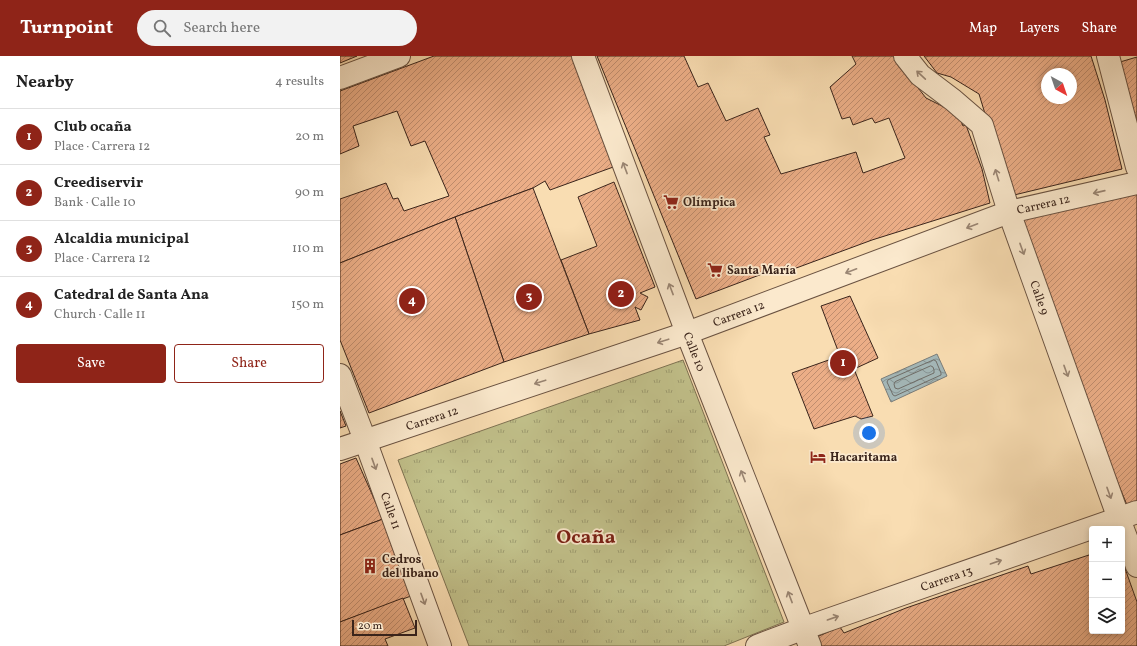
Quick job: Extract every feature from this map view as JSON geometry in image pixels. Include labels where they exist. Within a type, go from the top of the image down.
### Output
[{"type":"street","points":[[340,78],[399,56]]},
{"type":"street","name":"Calle 10","points":[[582,56],[687,333],[806,637]]},
{"type":"street","name":"Calle 9","points":[[905,56],[920,75],[953,100],[982,125],[1009,212],[1128,516],[1137,566]]},
{"type":"street","points":[[1108,56],[1137,167]]},
{"type":"street","name":"Carrera 12","points":[[340,449],[687,333],[1009,212],[1137,183]]},
{"type":"street","name":"Calle 11","points":[[340,375],[366,440],[440,646]]},
{"type":"street","name":"Carrera 13","points":[[757,646],[806,637],[1128,516]]},
{"type":"green space","points":[[683,360],[784,622],[724,646],[469,646],[398,460]]},
{"type":"water","points":[[937,354],[947,376],[891,402],[881,379]]},
{"type":"building","points":[[340,56],[357,56],[340,63]]},
{"type":"building","points":[[434,56],[572,56],[616,166],[550,190],[545,181],[533,188],[455,217],[340,263],[340,199],[386,183],[393,199],[398,198],[404,211],[449,196],[425,141],[411,146],[397,111],[353,126],[359,146],[340,154],[340,91]]},
{"type":"building","points":[[597,56],[684,56],[698,87],[708,83],[726,121],[758,108],[770,135],[764,137],[781,174],[856,152],[863,173],[905,158],[889,118],[875,123],[872,118],[853,125],[850,117],[842,119],[830,87],[856,64],[852,56],[893,56],[926,98],[958,114],[963,126],[966,125],[982,169],[990,203],[872,240],[780,274],[778,268],[696,299]]},
{"type":"building","points":[[924,56],[1091,56],[1105,100],[1122,169],[1010,196],[979,94],[951,77],[937,73]]},
{"type":"building","points":[[1137,57],[1137,123],[1120,62]]},
{"type":"building","points":[[614,182],[655,287],[640,293],[648,297],[641,310],[635,307],[640,320],[589,334],[561,260],[597,246],[578,197]]},
{"type":"building","points":[[533,188],[589,334],[504,362],[455,217]]},
{"type":"building","points":[[1137,193],[1137,502],[1127,505],[1084,402],[1088,400],[1065,339],[1016,220]]},
{"type":"building","points":[[455,217],[504,362],[369,413],[340,340],[340,263]]},
{"type":"building","points":[[850,296],[878,358],[854,369],[873,416],[861,419],[855,416],[814,429],[792,373],[840,356],[821,306]]},
{"type":"building","points":[[340,411],[346,426],[340,428]]},
{"type":"building","points":[[356,458],[383,519],[340,535],[340,464]]},
{"type":"building","name":"Cedros del libano","points":[[383,519],[411,596],[340,622],[340,535]]},
{"type":"building","points":[[1089,555],[1089,634],[1125,634],[1125,568],[1137,602],[1137,646],[818,646],[814,638],[840,627],[844,633],[906,608],[1028,566],[1031,574]]},
{"type":"building","points":[[403,598],[415,628],[385,639],[388,646],[340,646],[340,622]]},
{"type":"place","name":"Olímpica","points":[[671,202]]},
{"type":"place","name":"Santa María","points":[[715,270]]},
{"type":"place","name":"Creediservir","points":[[621,294]]},
{"type":"place","name":"Alcaldia municipal","points":[[529,297]]},
{"type":"place","name":"Catedral de Santa Ana","points":[[412,301]]},
{"type":"place","name":"Club ocaña","points":[[843,363]]},
{"type":"place","name":"Hacaritama","points":[[818,457]]},
{"type":"place","name":"Cedros del libano","points":[[370,566]]},
{"type":"district","name":"Ocaña","points":[[586,536]]}]
